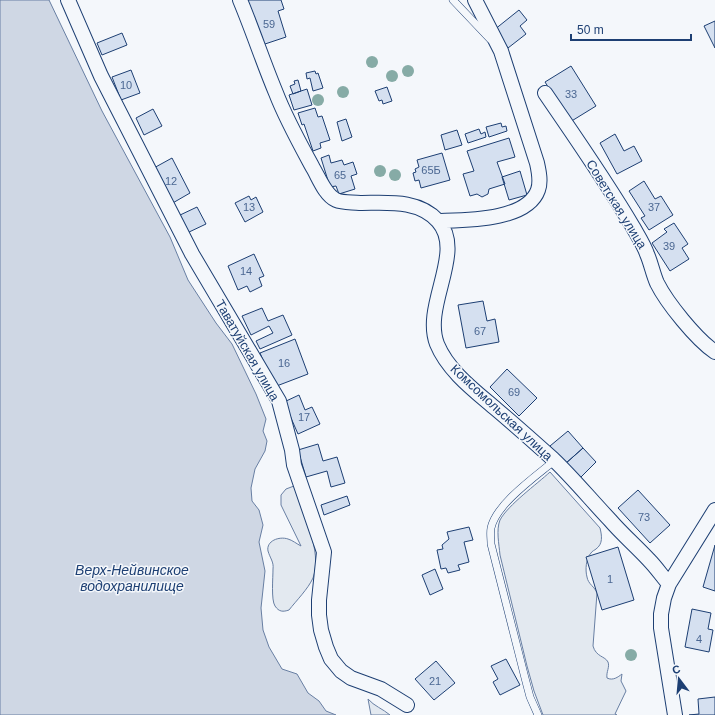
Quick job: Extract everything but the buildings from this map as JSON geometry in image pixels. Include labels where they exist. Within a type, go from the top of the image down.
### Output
[{"type":"street","name":"Таватуйская улица","points":[[68,0],[101,76],[192,254],[279,401],[292,450],[294,465],[324,552],[319,615],[324,641],[332,659],[341,671],[351,678],[381,689],[407,705]]},
{"type":"street","name":"Комсомольская улица","points":[[240,0],[285,113],[316,173],[330,196],[334,199],[350,202],[411,204],[422,209],[438,221],[444,229],[448,249],[446,263],[436,300],[434,329],[437,343],[446,360],[460,376],[554,461],[629,541],[649,560],[669,584]]},
{"type":"street","points":[[438,221],[486,218],[516,211],[531,201],[538,189],[539,172],[537,163],[500,51],[474,0]]},
{"type":"street","name":"Советская улица","points":[[545,92],[635,231],[647,253],[656,281],[664,295],[694,332],[715,352]]},
{"type":"street","points":[[675,715],[660,628],[664,598],[669,584],[715,510]]},
{"type":"lane","points":[[453,0],[500,51]]},
{"type":"lane","points":[[538,715],[530,697],[491,544],[491,529],[495,517],[505,504],[554,461]]},
{"type":"shaded area","points":[[550,472],[600,528],[601,542],[600,545],[589,555],[586,564],[586,571],[589,582],[597,593],[593,646],[594,650],[608,662],[609,666],[607,678],[613,679],[622,674],[621,681],[626,691],[615,714],[617,715],[543,715],[527,666],[500,555],[498,528],[500,520],[509,508]]},
{"type":"shaded area","points":[[294,486],[310,532],[315,556],[315,567],[313,578],[305,591],[289,610],[283,611],[278,609],[274,603],[273,564],[268,547],[271,542],[281,538],[290,540],[301,546],[281,505],[281,495],[286,489]]},
{"type":"shaded area","points":[[368,699],[373,704],[390,715],[371,715]]},
{"type":"water","name":"Верх-Нейвинское водохранилище","points":[[0,0],[49,0],[102,111],[170,237],[188,280],[216,323],[232,344],[256,394],[266,419],[263,431],[267,441],[265,451],[255,469],[251,488],[252,501],[259,510],[263,525],[259,542],[265,571],[261,608],[263,630],[269,647],[282,669],[297,674],[308,693],[319,701],[326,711],[336,715],[0,715]]}]
